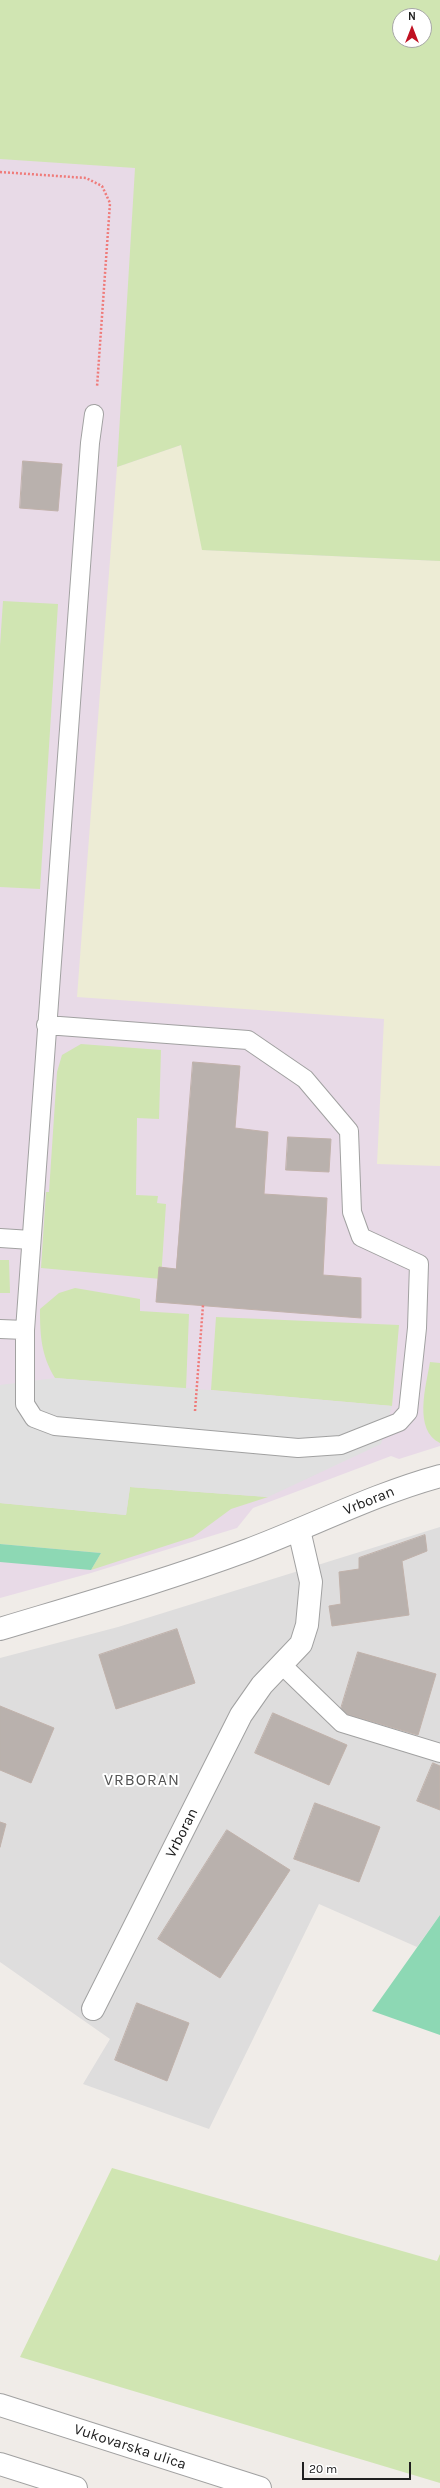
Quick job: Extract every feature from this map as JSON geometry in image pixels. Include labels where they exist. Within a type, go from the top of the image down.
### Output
[{"type":"street","name":"Vrboran","points":[[0,1629],[165,1578],[299,1530],[398,1490],[440,1476]]},
{"type":"street","name":"Vrboran","points":[[93,2009],[241,1715],[262,1685],[301,1644],[307,1625],[311,1582],[299,1530]]},
{"type":"street","name":"Vukovarska ulica","points":[[0,2405],[260,2488]]},
{"type":"street","points":[[0,2464],[76,2488]]},
{"type":"lane","points":[[46,1025],[248,1040],[305,1079],[349,1131],[352,1212],[361,1237],[419,1264],[416,1328],[408,1412],[399,1422],[365,1437],[341,1445],[320,1448],[298,1448],[54,1426],[34,1418],[25,1404],[25,1330],[31,1240],[46,1025],[90,443],[94,414]]},
{"type":"lane","points":[[0,1238],[31,1240]]},
{"type":"lane","points":[[0,1329],[25,1330]]},
{"type":"lane","points":[[282,1665],[342,1723],[440,1753]]},
{"type":"path","points":[[0,172],[86,178],[102,186],[110,203],[94,414]]},
{"type":"path","points":[[195,1419],[203,1305]]},
{"type":"shaded area","points":[[0,114],[440,164],[440,1446],[399,1459],[391,1456],[253,1508],[237,1528],[91,1573],[0,1598]]},
{"type":"shaded area","points":[[55,1378],[392,1406],[381,1444],[268,1497],[130,1487],[126,1515],[0,1503],[0,1385]]},
{"type":"shaded area","points":[[440,1527],[440,1915],[417,1947],[319,1904],[209,2129],[83,2084],[110,2039],[0,1962],[0,1658],[118,1627]]},
{"type":"green space","points":[[0,0],[440,0],[440,561],[202,550],[181,445],[117,467],[135,168],[0,159]]},
{"type":"green space","points":[[181,445],[203,550],[440,561],[440,1166],[377,1164],[384,1019],[77,997],[117,467]]},
{"type":"green space","points":[[3,601],[58,604],[40,889],[0,887],[0,646]]},
{"type":"green space","points":[[81,1044],[161,1050],[159,1119],[137,1118],[136,1195],[158,1196],[157,1203],[166,1204],[161,1279],[41,1268],[46,1192],[49,1192],[57,1072],[62,1055]]},
{"type":"green space","points":[[0,1260],[9,1260],[10,1293],[0,1293]]},
{"type":"green space","points":[[75,1288],[140,1299],[140,1311],[189,1314],[186,1389],[55,1378],[50,1369],[42,1345],[40,1309],[59,1293]]},
{"type":"green space","points":[[216,1317],[399,1325],[392,1406],[211,1390]]},
{"type":"green space","points":[[430,1362],[440,1363],[440,1443],[432,1437],[426,1428],[424,1418],[424,1395]]},
{"type":"green space","points":[[130,1487],[268,1497],[231,1509],[193,1537],[91,1570],[101,1553],[0,1544],[0,1503],[126,1515]]},
{"type":"green space","points":[[0,1544],[101,1553],[91,1570],[0,1562]]},
{"type":"green space","points":[[440,1915],[440,2035],[372,2011]]},
{"type":"green space","points":[[112,2168],[437,2261],[440,2254],[440,2483],[20,2357]]},
{"type":"building","points":[[23,461],[62,464],[58,511],[20,508]]},
{"type":"building","points":[[193,1062],[240,1066],[235,1128],[268,1132],[264,1194],[327,1198],[323,1275],[361,1278],[361,1318],[156,1302],[159,1267],[176,1269]]},
{"type":"building","points":[[288,1137],[331,1139],[329,1172],[286,1170]]},
{"type":"building","points":[[425,1535],[427,1551],[402,1561],[409,1615],[332,1626],[329,1606],[341,1604],[339,1572],[359,1569],[359,1558]]},
{"type":"building","points":[[177,1629],[195,1683],[116,1709],[99,1655]]},
{"type":"building","points":[[358,1652],[436,1674],[418,1735],[340,1712]]},
{"type":"building","points":[[0,1706],[54,1728],[31,1783],[0,1770]]},
{"type":"building","points":[[273,1713],[347,1745],[329,1785],[255,1753]]},
{"type":"building","points":[[433,1763],[440,1766],[440,1810],[417,1801]]},
{"type":"building","points":[[315,1803],[380,1827],[359,1882],[294,1859]]},
{"type":"building","points":[[0,1822],[6,1824],[0,1847]]},
{"type":"building","points":[[227,1830],[290,1870],[220,1978],[158,1939]]},
{"type":"building","points":[[137,2003],[189,2023],[167,2081],[115,2060]]},
{"type":"district","name":"VRBORAN","points":[[142,1780]]}]
